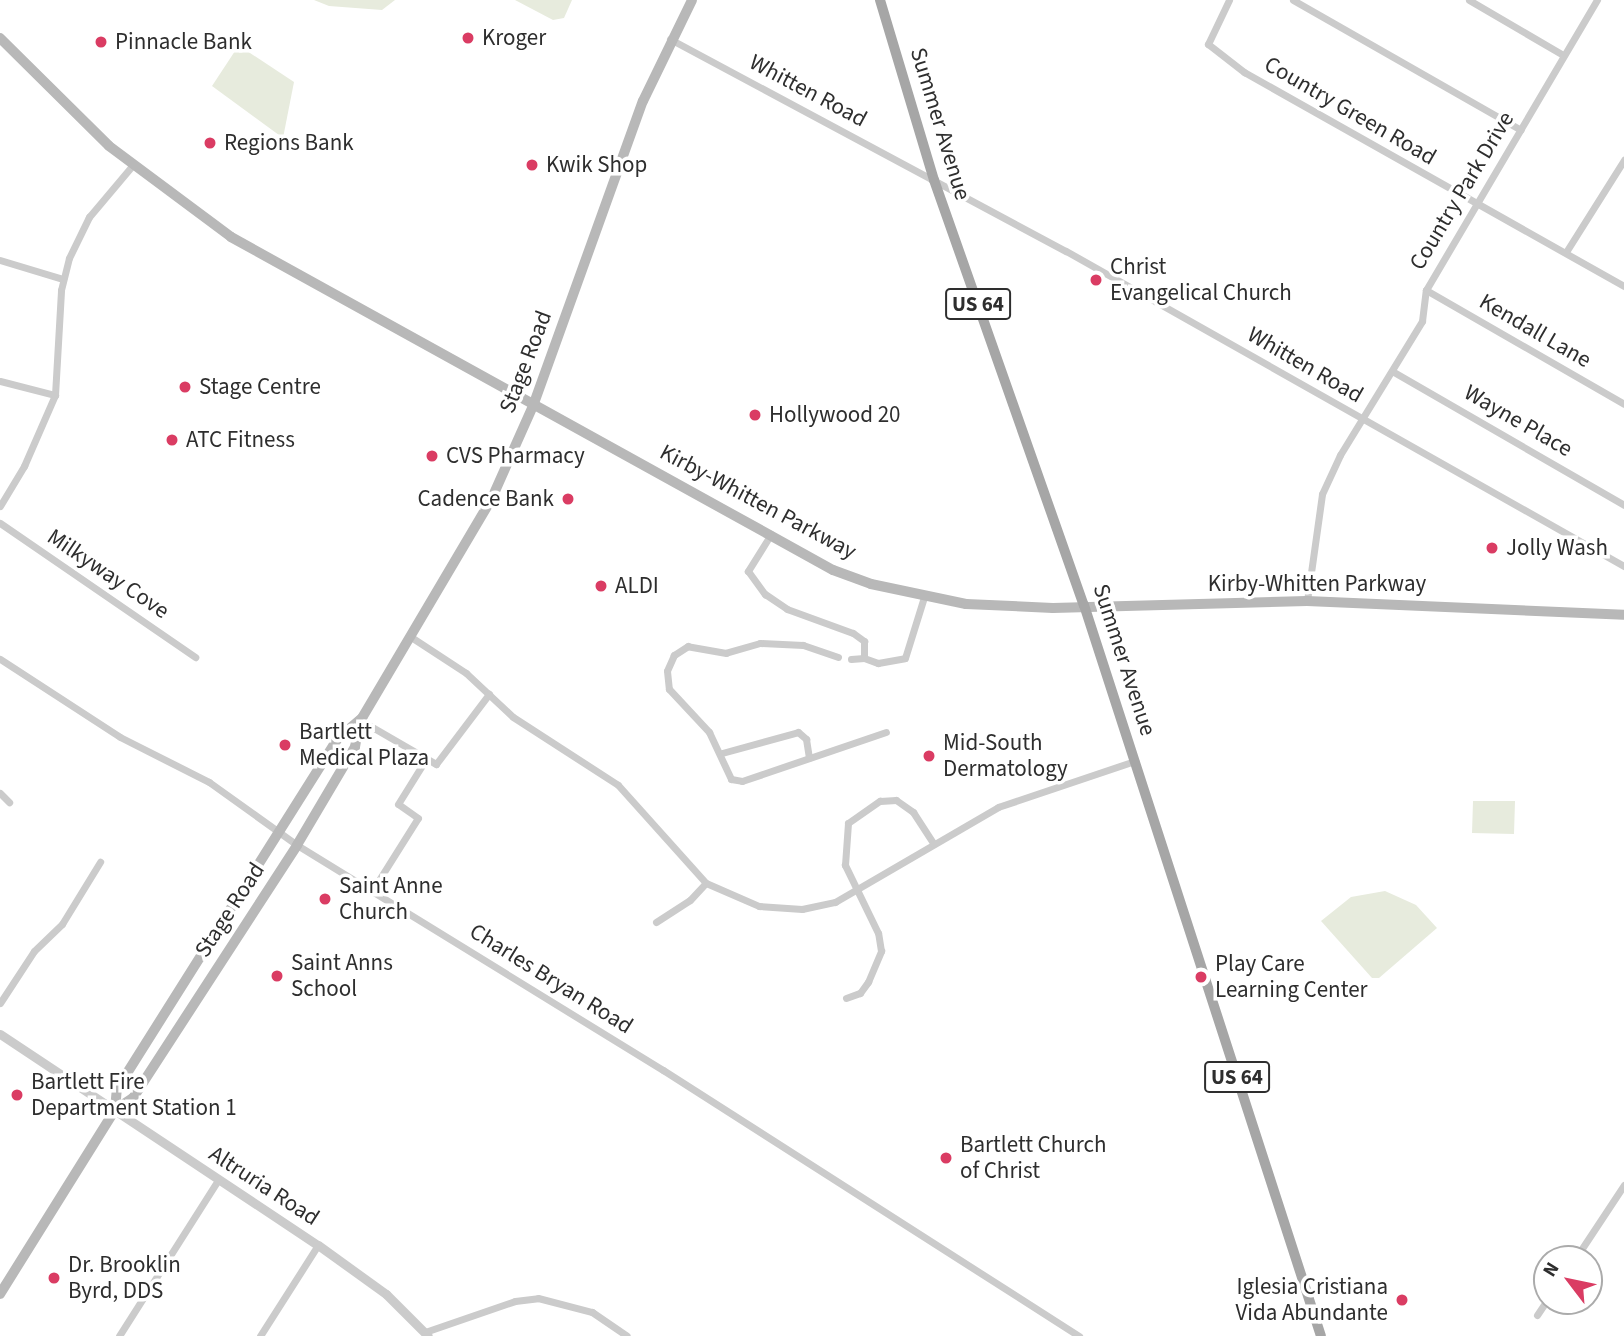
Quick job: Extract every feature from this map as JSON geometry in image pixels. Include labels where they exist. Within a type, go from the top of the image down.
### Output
[{"type":"main road","name":"Stage Road","points":[[115,1110],[117,1089],[281,834],[337,739],[360,720],[492,498],[533,406],[631,133],[670,39],[692,0]]},
{"type":"main road","name":"Summer Avenue","points":[[880,0],[934,180],[1084,605],[1321,1336]]},
{"type":"main road","name":"Kirby-Whitten Parkway","points":[[0,38],[49,91],[132,166],[263,256],[833,570],[924,597],[966,604],[1307,601],[1624,615]]},
{"type":"main road","name":"Stage Road","points":[[0,1294],[115,1110],[133,1098],[296,845],[355,747],[360,720]]},
{"type":"main road","points":[[197,963],[214,973]]},
{"type":"street","name":"Country Green Road","points":[[1229,0],[1208,44],[1244,72],[1475,205],[1566,252],[1624,286]]},
{"type":"street","points":[[1293,0],[1521,130]]},
{"type":"street","points":[[1469,0],[1563,55]]},
{"type":"street","name":"Country Park Drive","points":[[1307,601],[1322,494],[1340,454],[1364,421],[1422,321],[1426,290],[1597,0]]},
{"type":"street","name":"Whitten Road","points":[[670,39],[934,180],[1624,566]]},
{"type":"street","points":[[1566,252],[1624,160]]},
{"type":"street","points":[[0,506],[24,466],[55,395],[62,279],[89,217],[132,166]]},
{"type":"street","points":[[0,260],[62,279]]},
{"type":"street","name":"Kendall Lane","points":[[1426,290],[1624,404]]},
{"type":"street","name":"Wayne Place","points":[[1392,371],[1624,505]]},
{"type":"street","points":[[0,381],[55,395]]},
{"type":"street","name":"Milkyway Cove","points":[[0,523],[195,657]]},
{"type":"street","points":[[772,534],[748,570],[765,594],[786,609],[853,633],[864,641],[864,657]]},
{"type":"street","points":[[850,659],[864,657],[878,663],[905,658],[924,597]]},
{"type":"street","points":[[411,637],[489,694],[525,725],[618,785],[706,883],[748,904],[788,909],[817,907],[857,892],[998,807],[1135,761]]},
{"type":"street","points":[[838,657],[803,645],[760,643],[726,653],[688,646],[674,656],[667,671],[669,689],[722,753],[724,771],[731,779],[742,781],[886,732]]},
{"type":"street","name":"Charles Bryan Road","points":[[0,660],[120,737],[209,782],[296,845],[1079,1336]]},
{"type":"street","points":[[360,720],[426,759],[440,762],[489,694]]},
{"type":"street","points":[[722,753],[797,732],[806,739],[810,758]]},
{"type":"street","points":[[372,891],[418,818],[398,804],[426,759]]},
{"type":"street","points":[[0,793],[9,802]]},
{"type":"street","points":[[846,998],[860,993],[880,961],[878,933],[845,865],[845,833],[856,815],[880,801],[898,801],[913,812],[934,844]]},
{"type":"street","points":[[0,1003],[34,951],[62,924],[100,862]]},
{"type":"street","points":[[656,922],[690,900],[706,883]]},
{"type":"street","name":"Altruria Road","points":[[0,1034],[318,1245],[386,1294],[426,1334]]},
{"type":"street","points":[[120,1336],[218,1180]]},
{"type":"street","points":[[1583,1245],[1624,1185]]},
{"type":"street","points":[[260,1336],[318,1245]]},
{"type":"street","points":[[426,1334],[515,1301],[538,1298],[592,1312],[627,1336]]},
{"type":"shaded area","points":[[314,0],[395,0],[382,10],[329,6]]},
{"type":"shaded area","points":[[515,0],[572,0],[564,18],[553,20]]},
{"type":"shaded area","points":[[241,47],[294,82],[283,138],[212,86],[237,48]]},
{"type":"shaded area","points":[[1473,801],[1515,801],[1514,834],[1472,833]]},
{"type":"shaded area","points":[[1385,891],[1416,905],[1437,928],[1379,978],[1372,978],[1321,921],[1351,897]]},
{"type":"place","name":"Kroger","points":[[468,38]]},
{"type":"place","name":"Pinnacle Bank","points":[[101,42]]},
{"type":"place","name":"Regions Bank","points":[[210,143]]},
{"type":"place","name":"Kwik Shop","points":[[532,165]]},
{"type":"place","name":"Christ Evangelical Church","points":[[1096,280]]},
{"type":"place","name":"Stage Centre","points":[[185,387]]},
{"type":"place","name":"Hollywood 20","points":[[755,415]]},
{"type":"place","name":"ATC Fitness","points":[[172,440]]},
{"type":"place","name":"CVS Pharmacy","points":[[432,456]]},
{"type":"place","name":"Cadence Bank","points":[[568,499]]},
{"type":"place","name":"Jolly Wash","points":[[1492,548]]},
{"type":"place","name":"ALDI","points":[[601,586]]},
{"type":"place","name":"Bartlett Medical Plaza","points":[[285,745]]},
{"type":"place","name":"Mid-South Dermatology","points":[[929,756]]},
{"type":"place","name":"Saint Anne Church","points":[[325,899]]},
{"type":"place","name":"Saint Anns School","points":[[277,976]]},
{"type":"place","name":"Play Care Learning Center","points":[[1201,977]]},
{"type":"place","name":"Bartlett Fire Department Station 1","points":[[17,1095]]},
{"type":"place","name":"Bartlett Church of Christ","points":[[946,1158]]},
{"type":"place","name":"Dr. Brooklin Byrd, DDS","points":[[54,1278]]},
{"type":"place","name":"Iglesia Cristiana Vida Abundante","points":[[1402,1300]]}]
